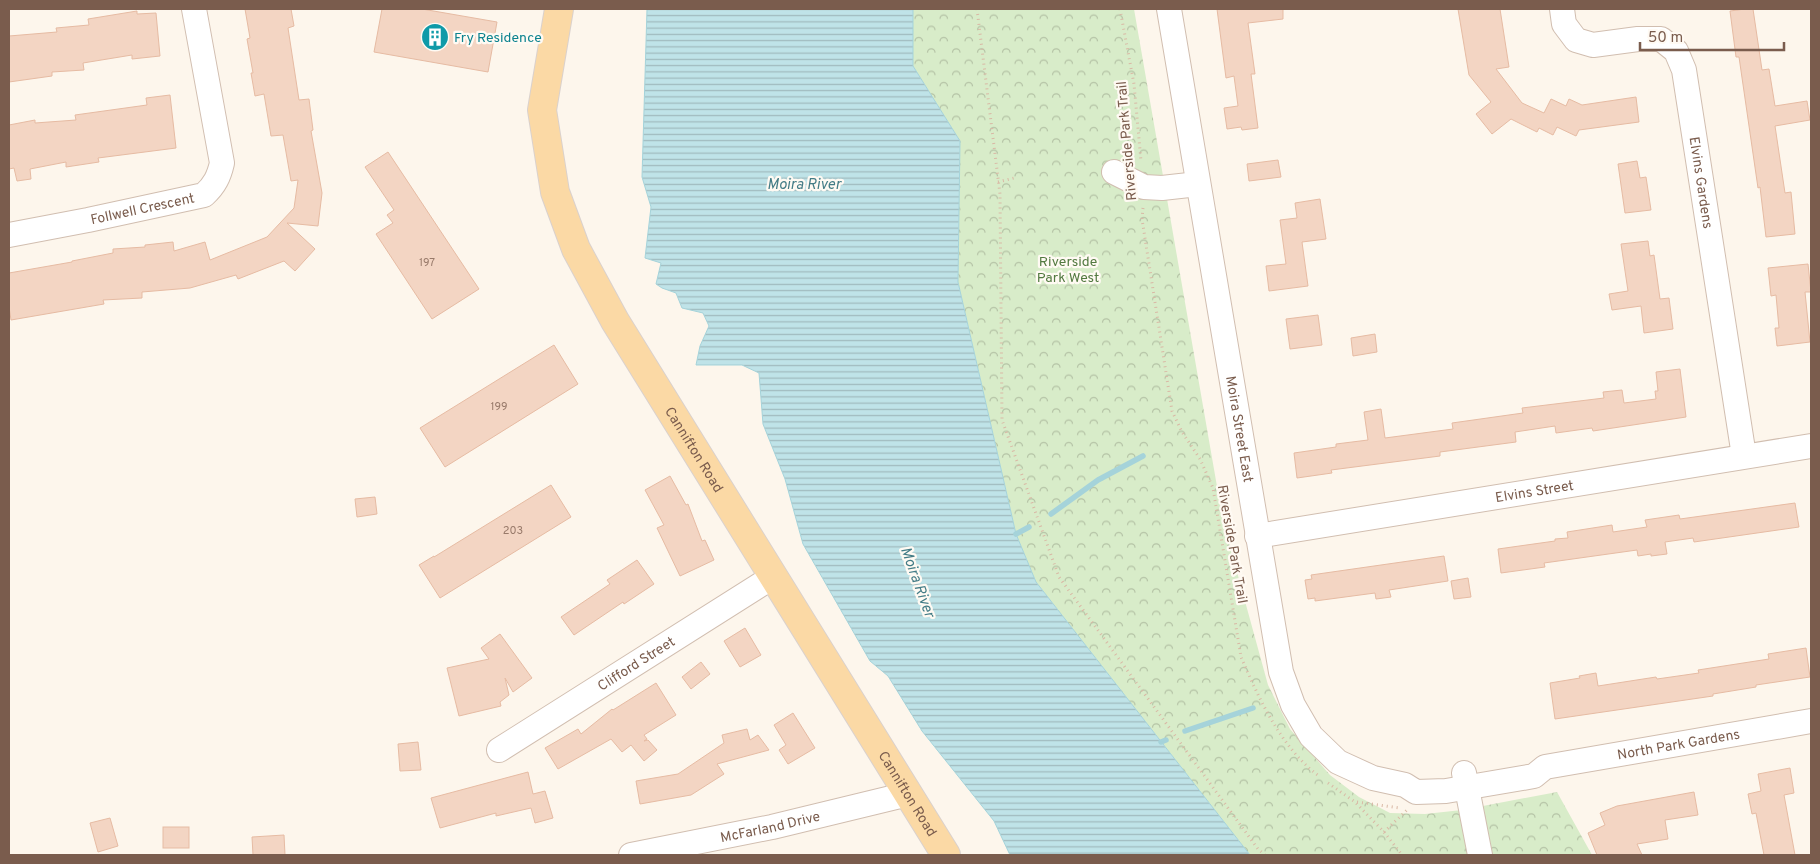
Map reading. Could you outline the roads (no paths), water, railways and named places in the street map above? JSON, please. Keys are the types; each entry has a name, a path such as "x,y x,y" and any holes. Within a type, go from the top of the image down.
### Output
{"main road":[{"name":"Cannifton Road","path":"559,9 542,110 555,192 576,248 615,322 946,855"}],"street":[{"name":"Follwell Crescent","path":"9,235 204,195 212,187 219,176 222,163 194,9"},
{"name":"Moira Street East","path":"1169,9 1281,672 1293,705 1311,736 1338,762 1373,778 1405,785 1415,778 1443,777 1465,780"},
{"name":"Elvins Gardens","path":"1562,9 1564,24 1576,40 1593,45 1661,38 1676,51 1684,70 1744,456"},
{"path":"1114,172 1144,186 1162,188 1198,184"},
{"name":"Elvins Street","path":"1257,536 1811,446"},
{"name":"Clifford Street","path":"499,750 774,576"},
{"name":"North Park Gardens","path":"1465,780 1531,762 1545,767 1811,721"},
{"path":"1465,780 1480,855"},
{"name":"McFarland Drive","path":"632,855 772,827 908,794"}],"water":[{"name":"Moira River","path":"647,9 913,9 913,66 960,141 958,282 1016,534 1036,582 1250,855 1010,855 994,821 922,731 888,676 870,661 803,544 785,479 763,424 759,373 742,365 696,365 700,346 709,326 703,313 682,308 676,293 656,284 661,263 645,258 651,207 642,177"}],"waterway":[{"path":"1051,514 1098,480 1143,456"},
{"path":"1016,534 1029,527"},
{"path":"1185,731 1253,708"},
{"path":"1161,742 1166,740"}],"place":[{"name":"Fry Residence","path":"435,37"}],"park label":[{"name":"Riverside Park West","path":"1068,270"}]}
